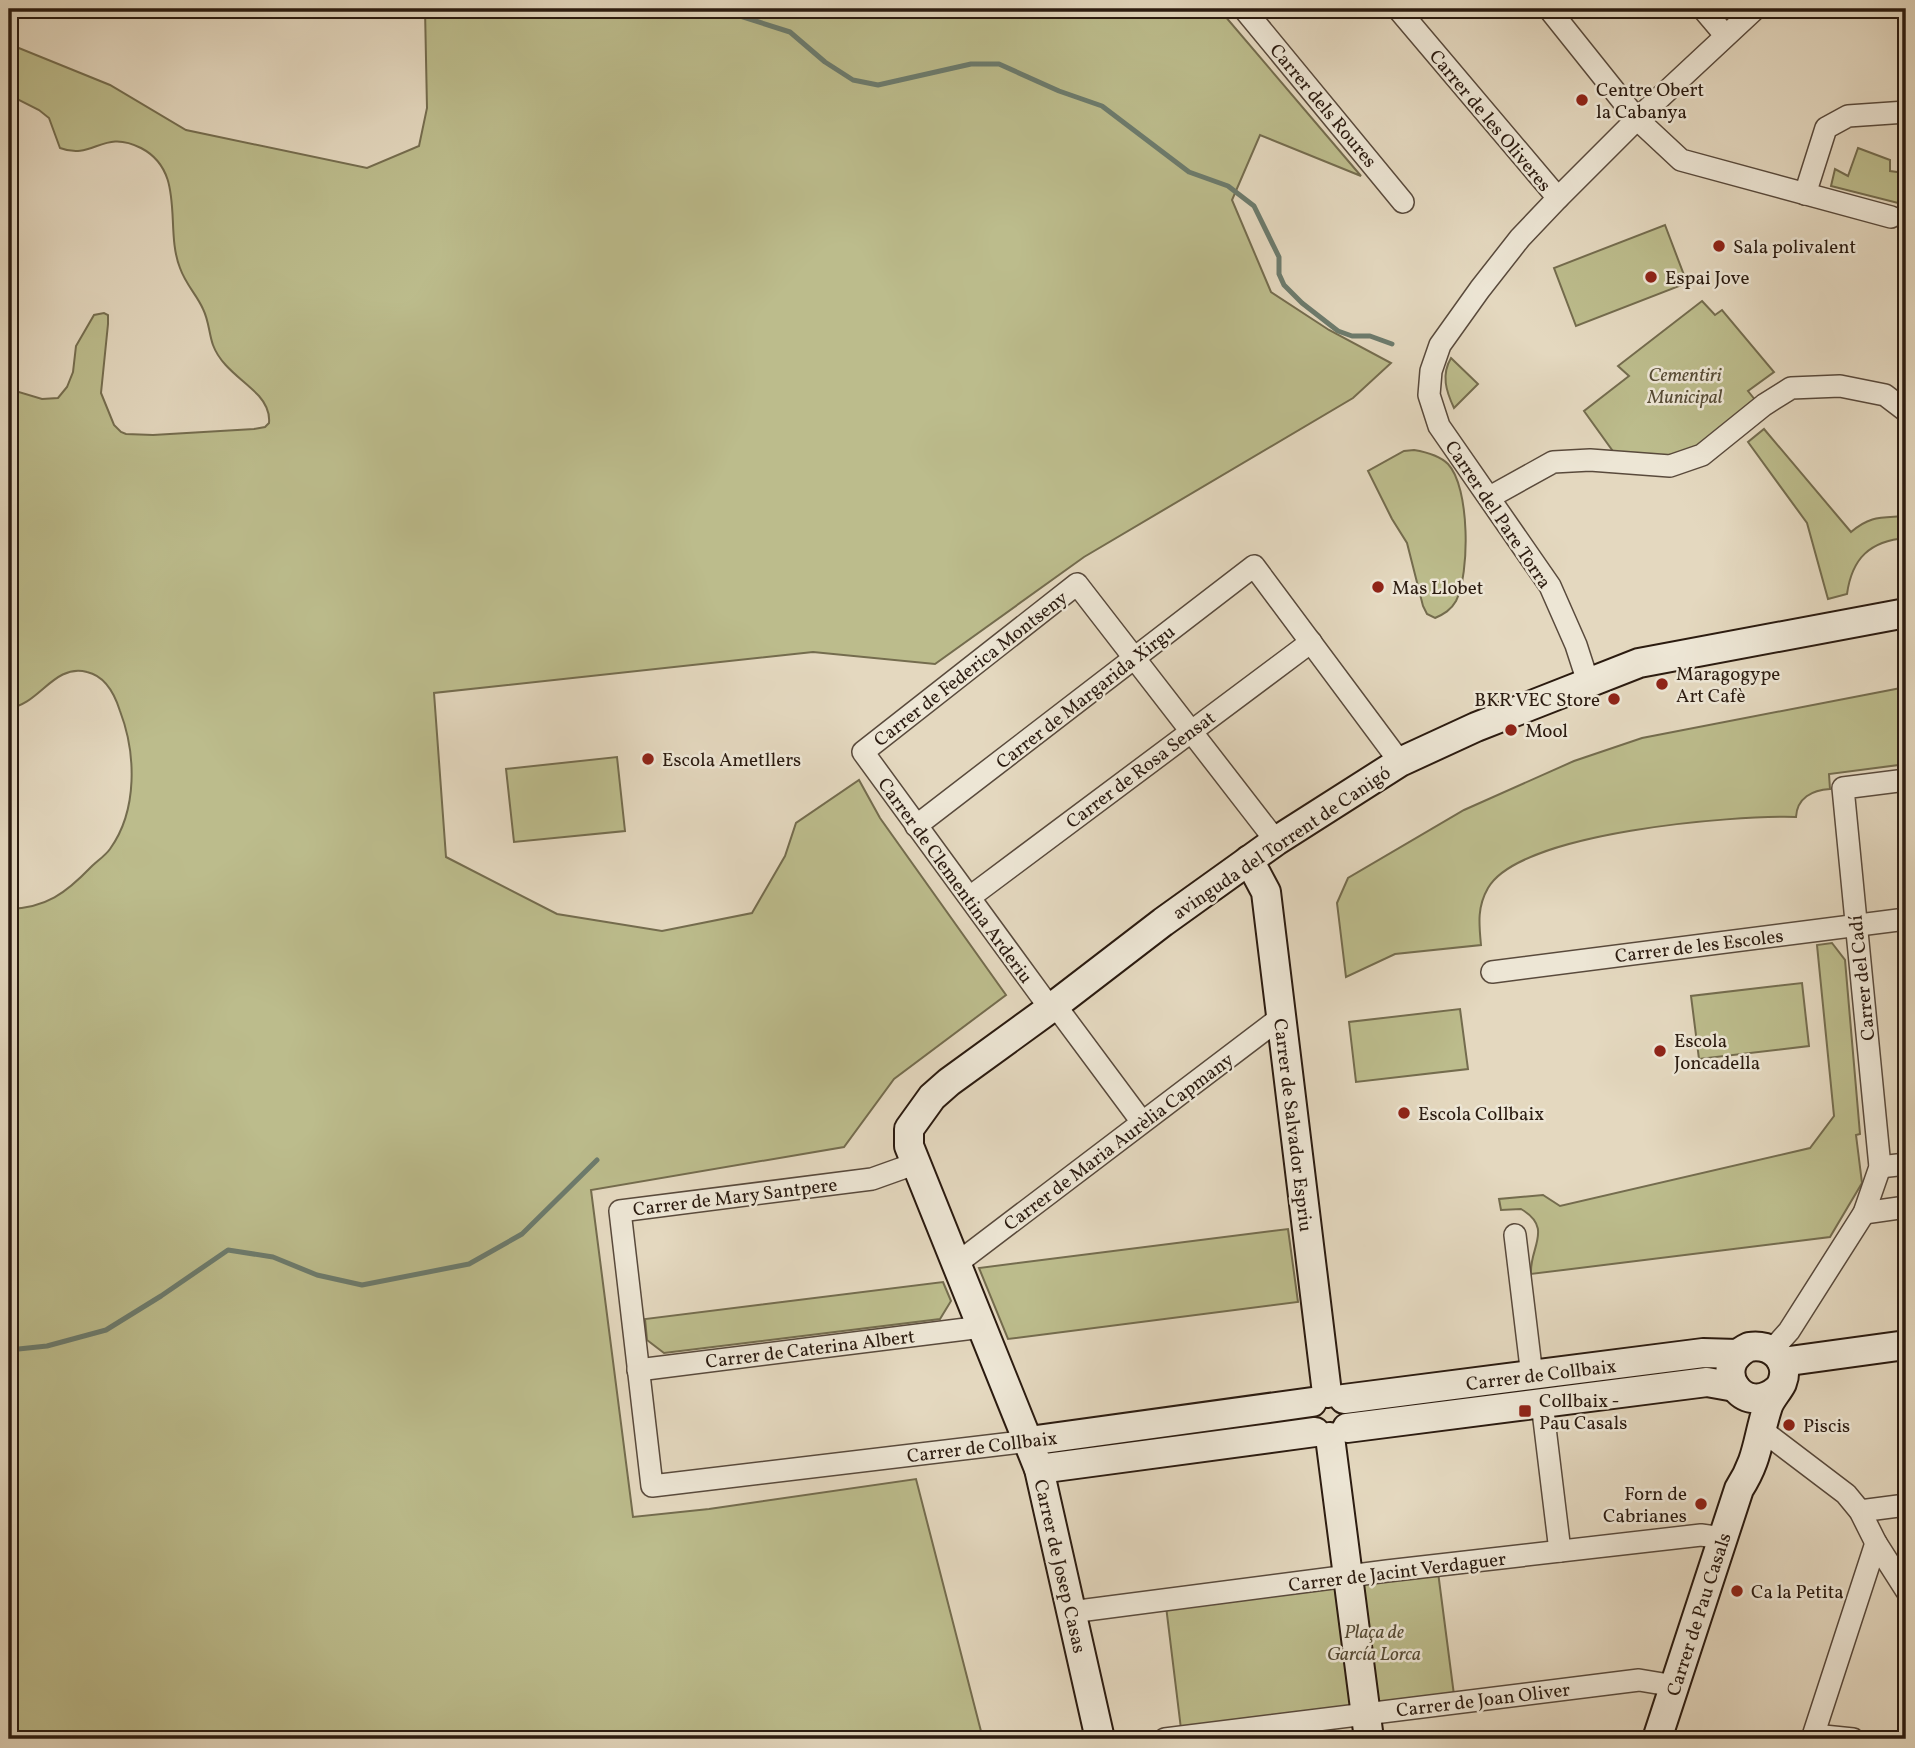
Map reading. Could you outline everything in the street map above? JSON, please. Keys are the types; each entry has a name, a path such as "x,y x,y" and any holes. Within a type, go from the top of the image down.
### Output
{"street":[{"name":"Carrer dels Roures","path":"1244,9 1403,202"},
{"name":"Carrer de les Oliveres","path":"1398,9 1558,198"},
{"path":"1549,9 1637,119 1681,160 1891,217"},
{"path":"1703,9 1725,35"},
{"path":"1558,198 1637,119 1755,9"},
{"path":"1804,194 1826,128 1848,116 1906,112"},
{"name":"Carrer del Pare Torra","path":"1558,198 1520,238 1440,345 1431,371 1429,395 1439,426 1549,586 1576,645 1588,682"},
{"path":"1490,497 1553,462 1590,460 1670,466 1702,456 1763,404 1791,388 1840,386 1885,395 1906,411"},
{"path":"1885,395 1906,386"},
{"name":"Carrer de Margarida Xirgu","path":"916,826 1254,566 1311,642"},
{"name":"Carrer de Federica Montseny","path":"863,752 1077,583 1135,658"},
{"name":"avinguda del Torrent de Canigó","path":"914,1164 908,1146 909,1129 932,1097 1249,860 1400,762 1476,727 1639,663 1906,613"},
{"path":"1311,642 1400,762"},
{"name":"Carrer de Rosa Sensat","path":"970,897 1311,642"},
{"path":"1135,658 1276,841"},
{"name":"Carrer de Clementina Arderiu","path":"863,752 1052,1007 1142,1122"},
{"name":"Carrer del Cadí","path":"1880,1167 1843,788 1906,780"},
{"name":"Carrer de Salvador Espriu","path":"1249,860 1266,892 1328,1398"},
{"name":"Carrer de les Escoles","path":"1492,971 1906,919"},
{"name":"Carrer de Maria Aurèlia Capmany","path":"956,1264 1280,1018"},
{"name":"Carrer de Josep Casas","path":"914,1164 1039,1469 1100,1739"},
{"name":"Carrer de Mary Santpere","path":"652,1486 620,1211 872,1179 914,1164"},
{"path":"1777,1356 1789,1331 1864,1213 1880,1167 1906,1164"},
{"path":"1864,1213 1906,1208"},
{"path":"1515,1235 1532,1376"},
{"name":"Carrer de Caterina Albert","path":"638,1370 982,1327"},
{"path":"1777,1356 1906,1345"},
{"path":"1764,1346 1777,1356 1784,1376 1777,1390 1763,1398 1741,1392 1731,1370 1737,1354 1745,1348 1764,1346"},
{"name":"Carrer de Collbaix","path":"652,1486 1029,1441 1328,1398 1532,1376 1703,1353 1737,1354"},
{"name":"Carrer de Collbaix","path":"1039,1469 1707,1382 1741,1392"},
{"name":"Carrer de Pau Casals","path":"1657,1739 1740,1489 1752,1468 1768,1404 1777,1390"},
{"name":"Carrer de Pau Casals","path":"1740,1489 1740,1465 1749,1430 1750,1406 1741,1392"},
{"path":"1328,1398 1351,1413 1331,1433 1307,1418 1328,1398"},
{"path":"1542,1403 1560,1551"},
{"path":"1763,1431 1846,1494 1860,1511 1876,1543 1906,1590"},
{"path":"1331,1433 1368,1727"},
{"path":"1860,1511 1906,1505"},
{"name":"Carrer de Jacint Verdaguer","path":"1071,1612 1560,1551 1701,1535 1723,1538"},
{"path":"1853,1739 1813,1737 1876,1543"},
{"name":"Carrer de Joan Oliver","path":"1165,1739 1368,1727 1639,1680 1675,1686"}],"green space":[{"path":"425,9 1219,9 1361,176 1260,135 1232,200 1271,292 1329,330 1391,363 1353,398 1084,557 935,664 813,652 434,693 446,857 557,914 662,931 752,913 785,856 796,823 859,780 880,818 1006,995 894,1079 844,1147 591,1190 633,1517 709,1509 916,1479 983,1739 9,1739 9,909 34,906 54,897 106,854 126,817 132,781 129,745 118,705 104,682 93,674 75,671 65,673 29,700 9,708 9,639 14,626 9,615 9,389 42,399 58,398 67,387 73,372 76,346 94,315 104,313 108,315 108,324 101,393 114,425 121,432 153,435 254,429 265,427 269,419 261,399 227,367 217,353 201,304 182,274 176,252 169,186 164,171 155,158 141,148 117,141 82,151 60,148 49,118 9,95 9,44 110,85 186,130 367,168 419,146 427,108"},
{"path":"1858,148 1890,160 1890,171 1905,173 1902,204 1831,186 1835,169 1848,176"},
{"path":"1665,225 1687,283 1576,326 1554,268"},
{"name":"Cementiri Municipal","path":"1702,301 1715,315 1722,310 1774,372 1748,391 1756,401 1696,448 1667,458 1615,454 1584,411 1629,376 1618,366"},
{"path":"1451,358 1478,384 1454,408 1446,383 1446,371"},
{"path":"1764,429 1851,532 1871,520 1906,516 1906,538 1882,543 1865,554 1853,570 1847,594 1828,599 1807,523 1748,442"},
{"path":"1414,450 1436,456 1448,464 1455,475 1464,510 1466,531 1461,588 1452,607 1435,618 1427,614 1423,606 1407,543 1368,471 1404,451"},
{"path":"1906,687 1906,764 1829,774 1830,789 1817,791 1802,800 1796,817 1726,819 1680,824 1583,840 1541,853 1508,869 1488,888 1480,909 1481,945 1395,954 1346,977 1337,903 1348,878 1464,810 1574,761 1642,738"},
{"path":"617,757 625,831 514,842 506,769"},
{"path":"1832,943 1845,960 1860,1134 1856,1135 1862,1183 1830,1237 1531,1274 1538,1239 1536,1224 1531,1216 1521,1209 1501,1210 1499,1199 1543,1195 1560,1206 1810,1148 1834,1116 1817,945"},
{"path":"1802,983 1809,1046 1699,1059 1691,996"},
{"path":"1460,1009 1468,1069 1356,1082 1349,1022"},
{"path":"1288,1229 1298,1302 1008,1339 979,1268"},
{"path":"943,1282 951,1301 940,1319 664,1353 647,1340 645,1319"},
{"name":"Plaça de García Lorca","path":"1438,1572 1454,1695 1181,1729 1166,1606"}],"waterway":[{"path":"718,9 790,32 825,62 853,80 878,85 971,64 999,64 1059,91 1102,106 1189,172 1228,186 1254,206 1279,257 1279,274 1284,285 1302,303 1338,331 1352,336 1370,336 1392,344"},
{"path":"9,1350 47,1346 106,1330 228,1250 273,1257 317,1275 362,1285 469,1264 522,1234 597,1160"}],"place":[{"name":"Centre Obert la Cabanya","path":"1582,100"},
{"name":"Sala polivalent","path":"1719,246"},
{"name":"Espai Jove","path":"1651,277"},
{"name":"Mas Llobet","path":"1378,587"},
{"name":"Maragogype Art Cafè","path":"1662,684"},
{"name":"BKR VEC Store","path":"1614,699"},
{"name":"Mool","path":"1511,730"},
{"name":"Escola Ametllers","path":"648,759"},
{"name":"Escola Joncadella","path":"1660,1051"},
{"name":"Escola Collbaix","path":"1404,1113"},
{"name":"Collbaix - Pau Casals","path":"1525,1411"},
{"name":"Piscis","path":"1789,1425"},
{"name":"Forn de Cabrianes","path":"1701,1504"},
{"name":"Ca la Petita","path":"1737,1591"}]}
